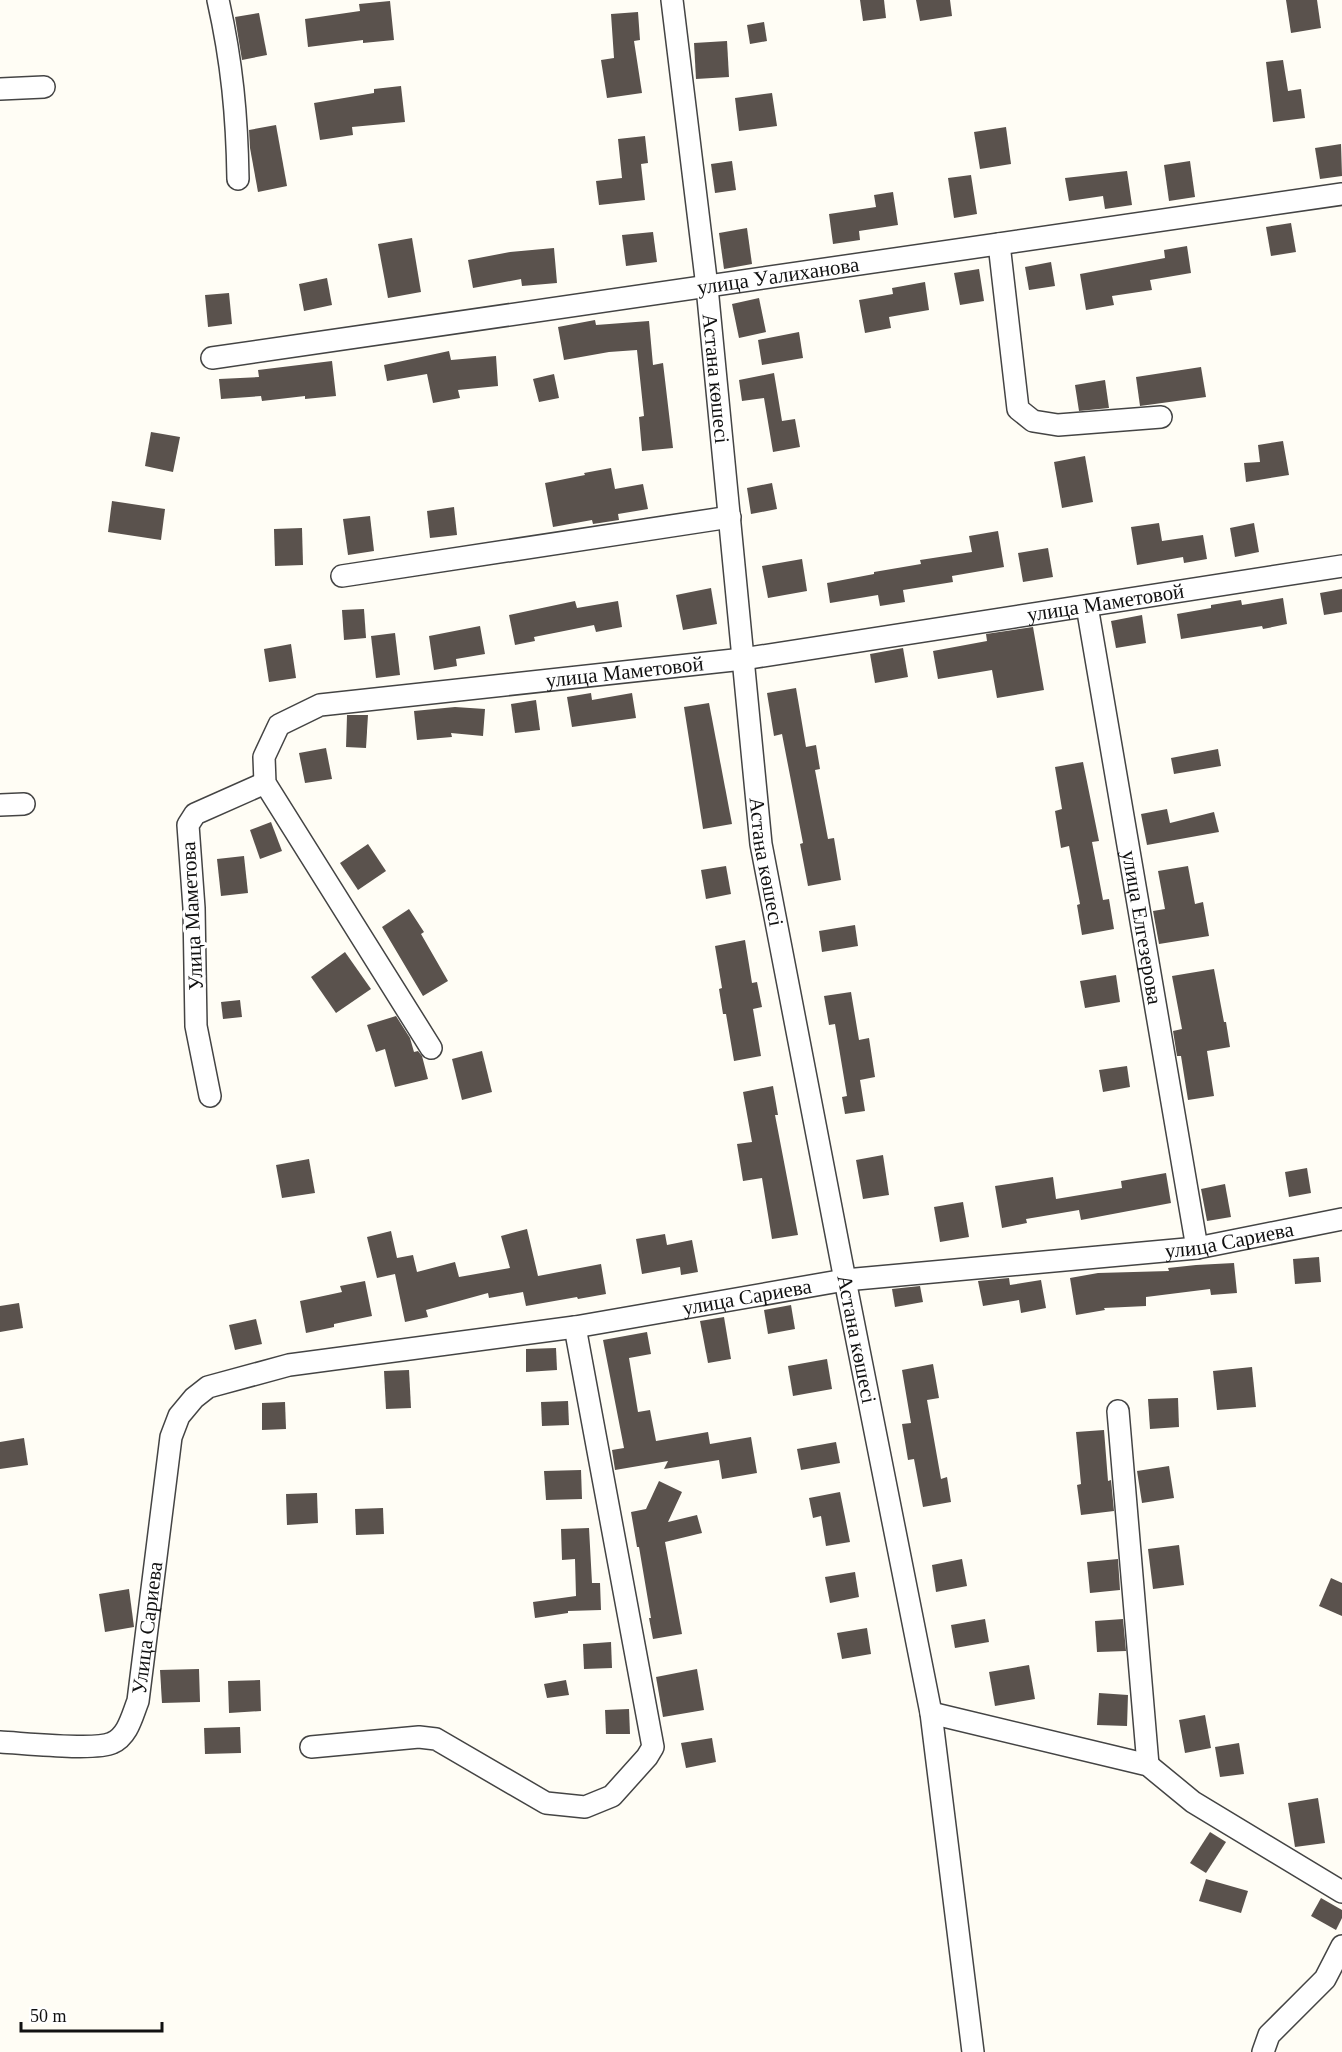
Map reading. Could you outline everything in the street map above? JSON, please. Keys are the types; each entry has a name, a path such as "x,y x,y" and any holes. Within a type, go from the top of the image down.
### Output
{"street":[{"path":"218,0 228,45 237,117 238,179"},
{"name":"Астана көшесі","path":"672,0 707,287 761,844 931,1713 973,2052"},
{"path":"0,89 44,87"},
{"name":"улица Уалиханова","path":"212,358 1342,194"},
{"path":"999,244 1018,409 1033,421 1058,425 1161,417"},
{"path":"342,576 730,517"},
{"name":"улица Маметовой","path":"265,783 264,757 279,725 320,705 743,659 1342,566"},
{"name":"улица Елгезерова","path":"1087,606 1197,1248"},
{"path":"265,783 431,1048"},
{"name":"Улица Маметова","path":"210,1096 196,1026 194,909 188,825 195,814 265,783"},
{"path":"0,805 24,804"},
{"name":"улица Сариева","path":"194,1398 208,1387 289,1365 575,1327 845,1280 1197,1248 1342,1219"},
{"path":"311,1747 420,1737 436,1739 546,1803 585,1807 612,1796 648,1757 652,1747 575,1327"},
{"name":"Улица Сариева","path":"0,1742 93,1747 112,1743 127,1729 138,1701 171,1437 179,1416 194,1398"},
{"path":"1118,1411 1148,1765"},
{"path":"931,1713 1148,1765 1193,1802 1342,1892"},
{"path":"1263,2052 1269,2035 1325,1979 1342,1946"}],"building":[{"path":"860,0 884,0 886,18 863,21"},
{"path":"916,0 950,0 952,16 920,21"},
{"path":"1286,0 1317,0 1321,28 1291,33"},
{"path":"390,1 394,40 363,43 363,40 308,47 305,19 360,11 359,4"},
{"path":"638,12 640,40 634,41 642,93 607,98 601,60 614,58 611,14"},
{"path":"259,13 267,55 242,60 235,17"},
{"path":"764,22 767,41 750,44 747,25"},
{"path":"727,41 729,77 696,79 694,43"},
{"path":"1283,60 1288,91 1301,89 1305,118 1273,122 1266,62"},
{"path":"401,86 405,122 352,127 353,135 320,140 314,103 374,93 374,89"},
{"path":"772,93 777,126 739,131 735,98"},
{"path":"276,125 287,186 258,192 249,130"},
{"path":"1006,127 1011,164 980,169 974,132"},
{"path":"645,136 648,163 641,164 645,200 599,205 596,181 622,178 618,139"},
{"path":"1341,144 1342,176 1320,179 1315,148"},
{"path":"732,161 736,190 715,193 711,164"},
{"path":"1190,161 1195,197 1169,201 1164,165"},
{"path":"1127,171 1132,205 1105,209 1103,196 1069,201 1065,178"},
{"path":"971,175 977,214 954,218 948,178"},
{"path":"893,192 898,225 859,231 860,240 833,244 829,214 876,207 874,195"},
{"path":"1291,223 1296,252 1271,256 1266,227"},
{"path":"747,228 752,264 724,269 719,233"},
{"path":"653,232 657,262 626,266 622,235"},
{"path":"412,238 421,292 388,298 378,244"},
{"path":"1187,246 1191,273 1150,280 1152,290 1112,296 1114,305 1086,310 1080,274 1165,258 1164,250"},
{"path":"554,248 557,283 522,286 521,279 473,288 468,260 510,252"},
{"path":"1051,262 1055,286 1029,290 1025,267"},
{"path":"979,269 984,301 960,305 954,273"},
{"path":"327,278 332,305 304,311 299,284"},
{"path":"925,282 929,310 889,317 891,328 865,333 859,300 893,294 892,288"},
{"path":"229,293 232,324 208,327 205,295"},
{"path":"759,298 766,332 739,338 732,304"},
{"path":"595,320 596,325 649,321 653,365 663,363 673,448 642,451 639,417 644,416 637,350 609,352 564,360 558,327"},
{"path":"799,332 803,358 762,365 758,340"},
{"path":"449,351 451,360 496,356 498,386 458,390 460,398 433,403 427,374 387,381 384,365"},
{"path":"332,361 336,396 305,399 305,396 262,401 261,396 221,399 219,379 259,377 258,370"},
{"path":"1201,367 1206,397 1140,406 1136,377"},
{"path":"774,373 782,421 795,419 800,447 773,452 764,398 742,401 739,380"},
{"path":"554,374 559,398 539,402 533,379"},
{"path":"1105,380 1109,408 1079,411 1075,385"},
{"path":"151,432 180,437 173,472 145,466"},
{"path":"1283,441 1289,475 1246,482 1244,463 1260,462 1258,445"},
{"path":"1085,456 1093,502 1062,508 1054,462"},
{"path":"611,468 615,489 643,484 648,509 618,514 619,520 593,524 592,520 553,527 545,483"},
{"path":"772,483 777,509 751,514 747,488"},
{"path":"112,501 165,509 161,540 108,532"},
{"path":"454,507 457,535 430,538 427,511"},
{"path":"370,516 374,551 348,555 343,519"},
{"path":"1159,523 1162,541 1203,535 1207,559 1184,563 1183,557 1137,565 1131,527"},
{"path":"1254,523 1259,552 1235,557 1230,528"},
{"path":"302,528 303,565 275,566 274,529"},
{"path":"998,531 1004,567 952,576 953,582 903,590 905,602 880,606 878,595 830,603 827,583 921,564 920,560 972,552 969,536"},
{"path":"1048,548 1053,577 1023,582 1018,553"},
{"path":"802,559 807,591 768,598 762,566"},
{"path":"711,588 717,624 683,630 676,595"},
{"path":"1342,589 1342,612 1324,615 1320,593"},
{"path":"1283,598 1287,624 1181,639 1177,614 1241,600 1242,605"},
{"path":"575,601 577,608 618,601 622,627 596,632 594,625 534,637 535,641 515,645 509,615"},
{"path":"364,609 366,638 344,640 342,610"},
{"path":"1142,615 1146,643 1116,648 1111,621"},
{"path":"480,626 485,654 456,659 457,666 434,670 429,636"},
{"path":"1033,627 1044,690 997,698 992,670 938,679 933,651 987,641 986,634"},
{"path":"395,633 400,675 376,678 371,636"},
{"path":"291,644 296,678 269,682 264,649"},
{"path":"903,648 908,677 875,683 870,654"},
{"path":"796,688 806,747 816,745 820,769 815,770 828,839 834,838 841,880 808,886 800,844 803,843 782,734 774,736 767,693"},
{"path":"591,693 592,700 632,693 636,718 572,727 567,697"},
{"path":"536,700 540,730 515,733 511,704"},
{"path":"709,703 732,824 703,829 684,707"},
{"path":"455,707 485,709 483,736 451,733 452,737 417,740 414,711"},
{"path":"347,715 368,715 366,748 346,747"},
{"path":"326,748 332,779 305,783 299,753"},
{"path":"1218,749 1221,766 1174,774 1171,758"},
{"path":"1083,762 1099,841 1092,842 1103,900 1109,899 1114,929 1082,935 1077,905 1080,904 1069,846 1061,848 1055,811 1062,809 1055,767"},
{"path":"1167,809 1170,823 1214,812 1219,832 1147,845 1141,814"},
{"path":"271,822 282,851 260,859 250,830"},
{"path":"368,844 386,871 358,890 340,863"},
{"path":"244,856 248,893 221,896 217,859"},
{"path":"726,866 731,894 706,899 701,870"},
{"path":"1188,866 1195,904 1203,902 1209,936 1159,944 1153,911 1165,909 1158,871"},
{"path":"409,909 424,932 421,934 448,981 423,996 382,927"},
{"path":"855,925 858,946 822,952 819,931"},
{"path":"745,940 752,983 757,982 762,1007 753,1009 761,1056 734,1061 726,1014 723,1014 719,989 722,988 715,946"},
{"path":"345,952 371,989 336,1013 311,977"},
{"path":"1214,969 1230,1047 1207,1051 1214,1096 1188,1100 1181,1056 1177,1056 1173,1031 1182,1029 1172,976"},
{"path":"1116,975 1120,1002 1085,1008 1080,981"},
{"path":"851,992 859,1040 869,1038 875,1077 860,1080 865,1111 845,1114 842,1097 847,1096 835,1024 829,1025 824,996"},
{"path":"240,1000 242,1017 223,1019 221,1002"},
{"path":"396,1016 410,1038 414,1052 418,1051 422,1056 428,1079 395,1087 385,1049 376,1052 367,1025"},
{"path":"482,1051 492,1092 462,1100 452,1059"},
{"path":"1127,1066 1130,1087 1103,1092 1099,1070"},
{"path":"773,1086 778,1115 775,1115 798,1235 772,1239 762,1178 743,1181 737,1144 752,1142 743,1092"},
{"path":"883,1155 889,1195 863,1199 856,1160"},
{"path":"309,1159 315,1193 282,1198 276,1165"},
{"path":"1307,1168 1311,1193 1289,1197 1285,1172"},
{"path":"1166,1173 1171,1203 1081,1220 1079,1210 1026,1219 1027,1223 1002,1228 995,1186 1053,1177 1056,1199 1122,1188 1121,1181"},
{"path":"1225,1184 1231,1217 1207,1221 1201,1189"},
{"path":"963,1202 969,1237 940,1242 934,1207"},
{"path":"527,1229 538,1276 601,1264 606,1294 526,1306 523,1292 489,1298 488,1293 426,1310 428,1317 405,1322 395,1274 377,1278 367,1237 391,1231 397,1258 413,1255 417,1272 455,1262 459,1277 510,1268 501,1236"},
{"path":"665,1234 667,1245 692,1240 698,1272 681,1275 680,1267 642,1274 636,1239"},
{"path":"1319,1257 1321,1282 1295,1284 1293,1259"},
{"path":"1234,1263 1237,1293 1211,1295 1210,1289 1146,1297 1146,1306 1104,1308 1105,1310 1076,1315 1070,1278 1098,1273 1169,1271 1168,1268"},
{"path":"1009,1278 1010,1285 1041,1280 1046,1308 1021,1313 1019,1300 983,1306 978,1281"},
{"path":"365,1281 372,1316 306,1333 300,1301 342,1292 340,1286"},
{"path":"920,1286 923,1302 895,1307 892,1289"},
{"path":"19,1303 23,1328 0,1332 0,1306"},
{"path":"791,1305 795,1329 768,1334 764,1310"},
{"path":"724,1317 731,1359 708,1363 700,1321"},
{"path":"256,1319 262,1344 235,1350 229,1325"},
{"path":"647,1332 651,1354 629,1358 638,1412 650,1410 656,1441 708,1432 710,1444 751,1437 757,1473 722,1479 719,1460 664,1469 668,1461 615,1470 612,1450 624,1448 603,1340"},
{"path":"556,1348 557,1370 526,1372 526,1349"},
{"path":"827,1359 832,1389 793,1396 788,1366"},
{"path":"933,1364 939,1398 927,1400 941,1479 947,1477 951,1502 923,1507 914,1459 908,1460 902,1424 911,1423 902,1370"},
{"path":"1252,1367 1256,1407 1217,1410 1213,1371"},
{"path":"409,1370 411,1408 386,1409 384,1371"},
{"path":"1178,1398 1179,1427 1150,1429 1148,1399"},
{"path":"568,1401 569,1425 542,1426 541,1402"},
{"path":"285,1402 286,1429 262,1430 262,1403"},
{"path":"1104,1430 1108,1481 1111,1480 1114,1511 1081,1515 1077,1485 1081,1484 1076,1432"},
{"path":"24,1438 28,1465 0,1469 0,1442"},
{"path":"836,1442 840,1463 801,1470 797,1449"},
{"path":"1169,1466 1174,1498 1142,1503 1137,1471"},
{"path":"581,1470 582,1499 546,1500 544,1471"},
{"path":"659,1481 682,1492 668,1522 697,1515 702,1533 665,1542 682,1634 653,1639 639,1547 637,1547 631,1512 646,1509"},
{"path":"840,1492 850,1542 826,1546 821,1516 813,1518 809,1498"},
{"path":"317,1493 318,1523 287,1525 286,1494"},
{"path":"383,1508 384,1534 356,1535 355,1509"},
{"path":"589,1528 592,1583 600,1583 601,1610 568,1611 568,1613 535,1618 533,1602 576,1596 575,1559 562,1560 561,1529"},
{"path":"1179,1545 1184,1585 1153,1589 1148,1549"},
{"path":"962,1559 967,1586 936,1592 932,1565"},
{"path":"1118,1559 1120,1590 1090,1593 1087,1562"},
{"path":"855,1572 859,1597 830,1603 825,1577"},
{"path":"1331,1578 1342,1583 1342,1616 1319,1606"},
{"path":"129,1589 134,1627 105,1632 99,1594"},
{"path":"985,1619 989,1642 955,1648 951,1625"},
{"path":"1123,1619 1126,1651 1097,1652 1095,1621"},
{"path":"867,1628 871,1654 842,1659 837,1633"},
{"path":"611,1642 612,1668 584,1669 583,1644"},
{"path":"1029,1665 1035,1699 995,1706 989,1672"},
{"path":"199,1669 200,1702 162,1703 160,1670"},
{"path":"697,1669 704,1710 663,1717 656,1677"},
{"path":"260,1680 261,1711 229,1713 228,1681"},
{"path":"566,1680 569,1695 547,1698 544,1684"},
{"path":"1099,1693 1128,1695 1127,1726 1097,1725"},
{"path":"629,1709 630,1734 606,1734 605,1710"},
{"path":"1205,1715 1211,1748 1185,1753 1179,1720"},
{"path":"240,1727 241,1753 205,1754 204,1728"},
{"path":"712,1738 716,1762 686,1768 681,1743"},
{"path":"1239,1743 1244,1774 1220,1777 1215,1747"},
{"path":"1318,1798 1325,1843 1295,1847 1288,1803"},
{"path":"1210,1832 1226,1842 1206,1873 1190,1863"},
{"path":"1206,1879 1248,1891 1241,1913 1199,1901"},
{"path":"1321,1898 1342,1910 1342,1918 1336,1930 1311,1916"}]}
